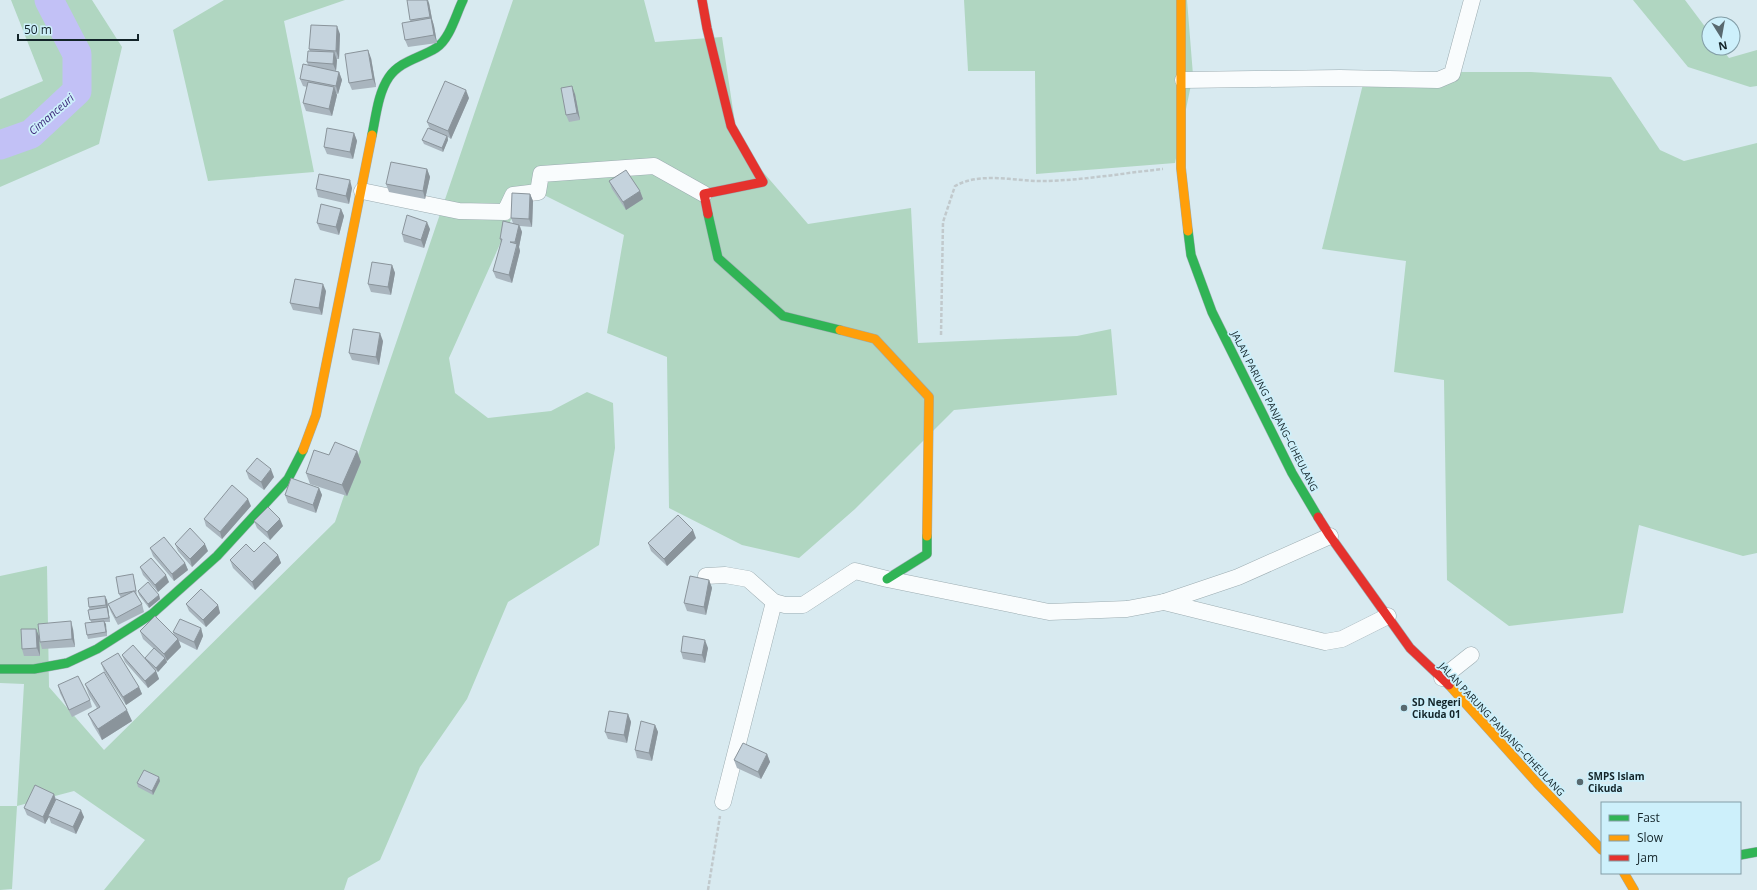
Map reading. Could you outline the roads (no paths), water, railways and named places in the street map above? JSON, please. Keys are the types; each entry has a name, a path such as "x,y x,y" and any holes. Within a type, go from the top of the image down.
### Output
{"street":[{"path":"0,668 34,669 67,663 97,649 146,618 217,556 288,478 305,447 316,415 380,98 389,77 399,66 437,47 445,38 463,0"},
{"path":"362,191 459,211 505,212 513,195 538,192 541,174 654,166 704,194 763,182 731,126 707,28 702,0"},
{"name":"JALAN PARUNG PANJANG–CIHEULANG","path":"1181,0 1183,80 1181,168 1191,255 1212,312 1292,473 1330,536 1410,648 1442,678 1537,783 1601,849"},
{"path":"1183,80 1340,78 1438,80 1452,74 1472,0"},
{"path":"704,194 718,258 783,316 875,339 929,397 926,554 887,579"},
{"path":"706,576 725,575 748,579 774,602 785,605 803,605 855,571 887,579 1049,612 1127,609 1164,602 1238,577 1330,536"},
{"path":"723,802 774,602"},
{"path":"1164,602 1325,642 1342,639 1388,616"},
{"path":"1442,678 1471,655"},
{"path":"1741,854 1757,852"},
{"path":"1625,874 1634,890"}],"waterway":[{"name":"Cimanceuri","path":"0,145 31,134 77,91 77,54 49,0"}],"place":[{"name":"SD Negeri Cikuda 01","path":"1404,708"},
{"name":"SMPS Islam Cikuda","path":"1580,782"}]}
